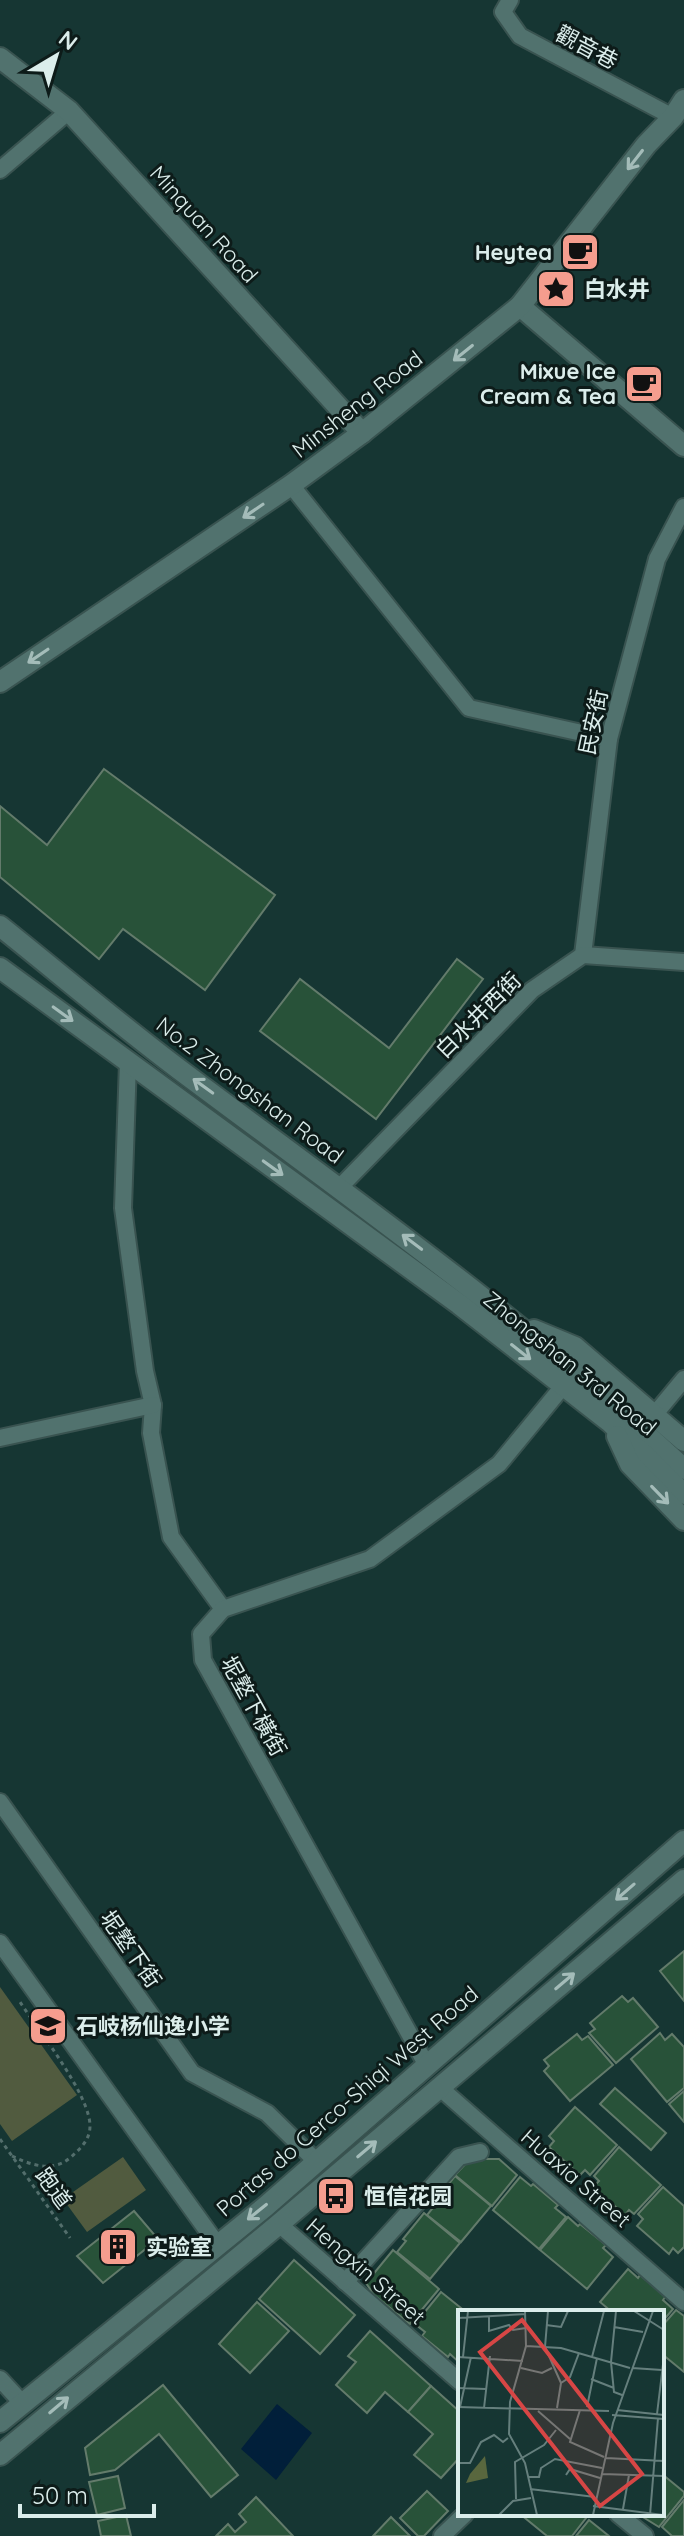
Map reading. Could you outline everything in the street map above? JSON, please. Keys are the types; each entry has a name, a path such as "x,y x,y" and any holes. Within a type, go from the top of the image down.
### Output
{"main road":[{"name":"Minquan Road","path":"0,58 69,111 362,433"},
{"name":"Minsheng Road","path":"0,682 291,485 362,433 520,306 646,145 679,108"},
{"path":"520,306 684,446"},
{"name":"No.2 Zhongshan Road","path":"0,926 179,1069 340,1187 466,1296"},
{"path":"0,968 128,1062 466,1296"},
{"name":"Zhongshan 3rd Road","path":"466,1296 516,1322 621,1410 684,1469"},
{"name":"Zhongshan 3rd Road","path":"466,1296 564,1385 610,1422 684,1494"},
{"path":"516,1322 575,1347 684,1441"},
{"path":"610,1422 630,1464 684,1520"},
{"name":"Portas do Cerco-Shiqi West Road","path":"0,2422 265,2207 684,1841"},
{"path":"0,2455 279,2224 684,1880"}],"street":[{"name":"觀音巷","path":"510,0 503,12 520,36 679,108"},
{"path":"0,170 69,111"},
{"path":"291,485 469,708 609,739"},
{"name":"民安街","path":"583,955 609,739 657,559 684,507"},
{"path":"583,955 684,962"},
{"name":"白水井西街","path":"340,1187 532,990 583,955"},
{"path":"128,1062 123,1208 145,1371 153,1405 151,1433 171,1537 223,1609 370,1559 499,1464 564,1385"},
{"path":"655,1414 684,1379"},
{"path":"0,1438 153,1405"},
{"name":"坭墪下橫街","path":"223,1609 201,1634 203,1660 426,2064"},
{"name":"坭墪下街","path":"0,1802 192,2073 267,2113 316,2161"},
{"path":"0,1943 217,2244"},
{"name":"Huaxia Street","path":"439,2087 684,2302"},
{"path":"345,2282 459,2157 480,2152"},
{"name":"Hengxin Street","path":"279,2224 458,2380"},
{"path":"0,2379 23,2404"},
{"path":"442,2536 463,2516"},
{"path":"620,2516 645,2536"}],"path":[{"name":"跑道","path":"12,2156 36,2167 67,2161 86,2142 90,2127 85,2102 19,2001"},
{"name":"跑道","path":"0,2139 70,2238"}],"green space":[{"path":"0,1987 77,2095 12,2141 0,2124"},
{"path":"123,2157 146,2190 87,2232 63,2199"}],"water":[{"path":"277,2404 312,2433 276,2480 241,2449"}],"building":[{"path":"104,769 275,895 205,990 123,929 99,959 0,877 0,806 47,845"},
{"path":"457,959 483,979 376,1119 260,1031 300,979 389,1048"},
{"path":"684,1951 684,2001 660,1971"},
{"path":"622,1996 628,2002 633,1998 658,2027 616,2063 589,2033 595,2029 590,2023"},
{"path":"660,2033 665,2040 672,2034 684,2047 684,2088 667,2102 631,2059"},
{"path":"577,2034 582,2040 588,2036 613,2065 570,2101 544,2071 549,2066 544,2060"},
{"path":"615,2088 666,2133 651,2150 600,2104"},
{"path":"684,2091 684,2122 669,2104"},
{"path":"575,2107 617,2145 590,2175 585,2170 580,2175 549,2147 554,2141 549,2136"},
{"path":"619,2147 661,2185 634,2214 629,2210 625,2215 593,2187 599,2181 594,2176"},
{"path":"470,2159 499,2159 517,2175 492,2206 455,2175"},
{"path":"455,2176 491,2206 461,2242 427,2215"},
{"path":"520,2177 558,2205 555,2208 566,2217 539,2249 493,2210"},
{"path":"663,2187 684,2206 684,2247 678,2253 673,2248 669,2254 637,2226 643,2219 638,2214"},
{"name":"实验室","path":"134,2211 158,2239 103,2283 77,2256"},
{"path":"424,2213 460,2243 430,2279 397,2252 406,2241 403,2239"},
{"path":"568,2217 606,2245 603,2248 613,2257 587,2289 540,2250"},
{"path":"393,2250 439,2289 410,2324 374,2295 366,2283"},
{"path":"294,2260 355,2315 320,2354 259,2299"},
{"path":"628,2269 666,2296 663,2300 673,2309 664,2320 664,2310 610,2310 600,2302"},
{"path":"441,2292 464,2310 458,2310 458,2361 422,2336 425,2332 415,2324"},
{"path":"257,2302 289,2331 250,2373 219,2344"},
{"path":"676,2310 684,2316 684,2372 664,2356 664,2324"},
{"path":"370,2331 431,2386 408,2412 385,2392 367,2413 336,2385 356,2362 348,2356"},
{"path":"163,2385 238,2475 211,2497 159,2434 115,2470 90,2475 85,2448"},
{"path":"431,2386 458,2410 458,2459 441,2478 414,2455 433,2434 408,2412"},
{"path":"118,2476 125,2508 97,2515 89,2482"},
{"path":"664,2476 684,2492 684,2496 659,2527 641,2516 664,2516"},
{"path":"427,2491 448,2511 424,2536 418,2536 400,2518"},
{"path":"256,2497 293,2536 216,2536 228,2524 235,2532 246,2522 239,2514"},
{"path":"684,2500 684,2536 672,2536 662,2527"},
{"path":"126,2515 131,2536 101,2536 98,2521"},
{"path":"522,2516 586,2518 572,2536 547,2536"},
{"path":"391,2517 410,2536 373,2536"},
{"path":"589,2520 609,2536 576,2536"}],"place":[{"name":"Heytea","path":"580,252"},
{"name":"白水井","path":"556,289"},
{"name":"Mixue Ice Cream & Tea","path":"644,384"},
{"name":"石岐杨仙逸小学","path":"48,2026"},
{"name":"恒信花园","path":"336,2196"},
{"name":"实验室","path":"118,2247"}]}
